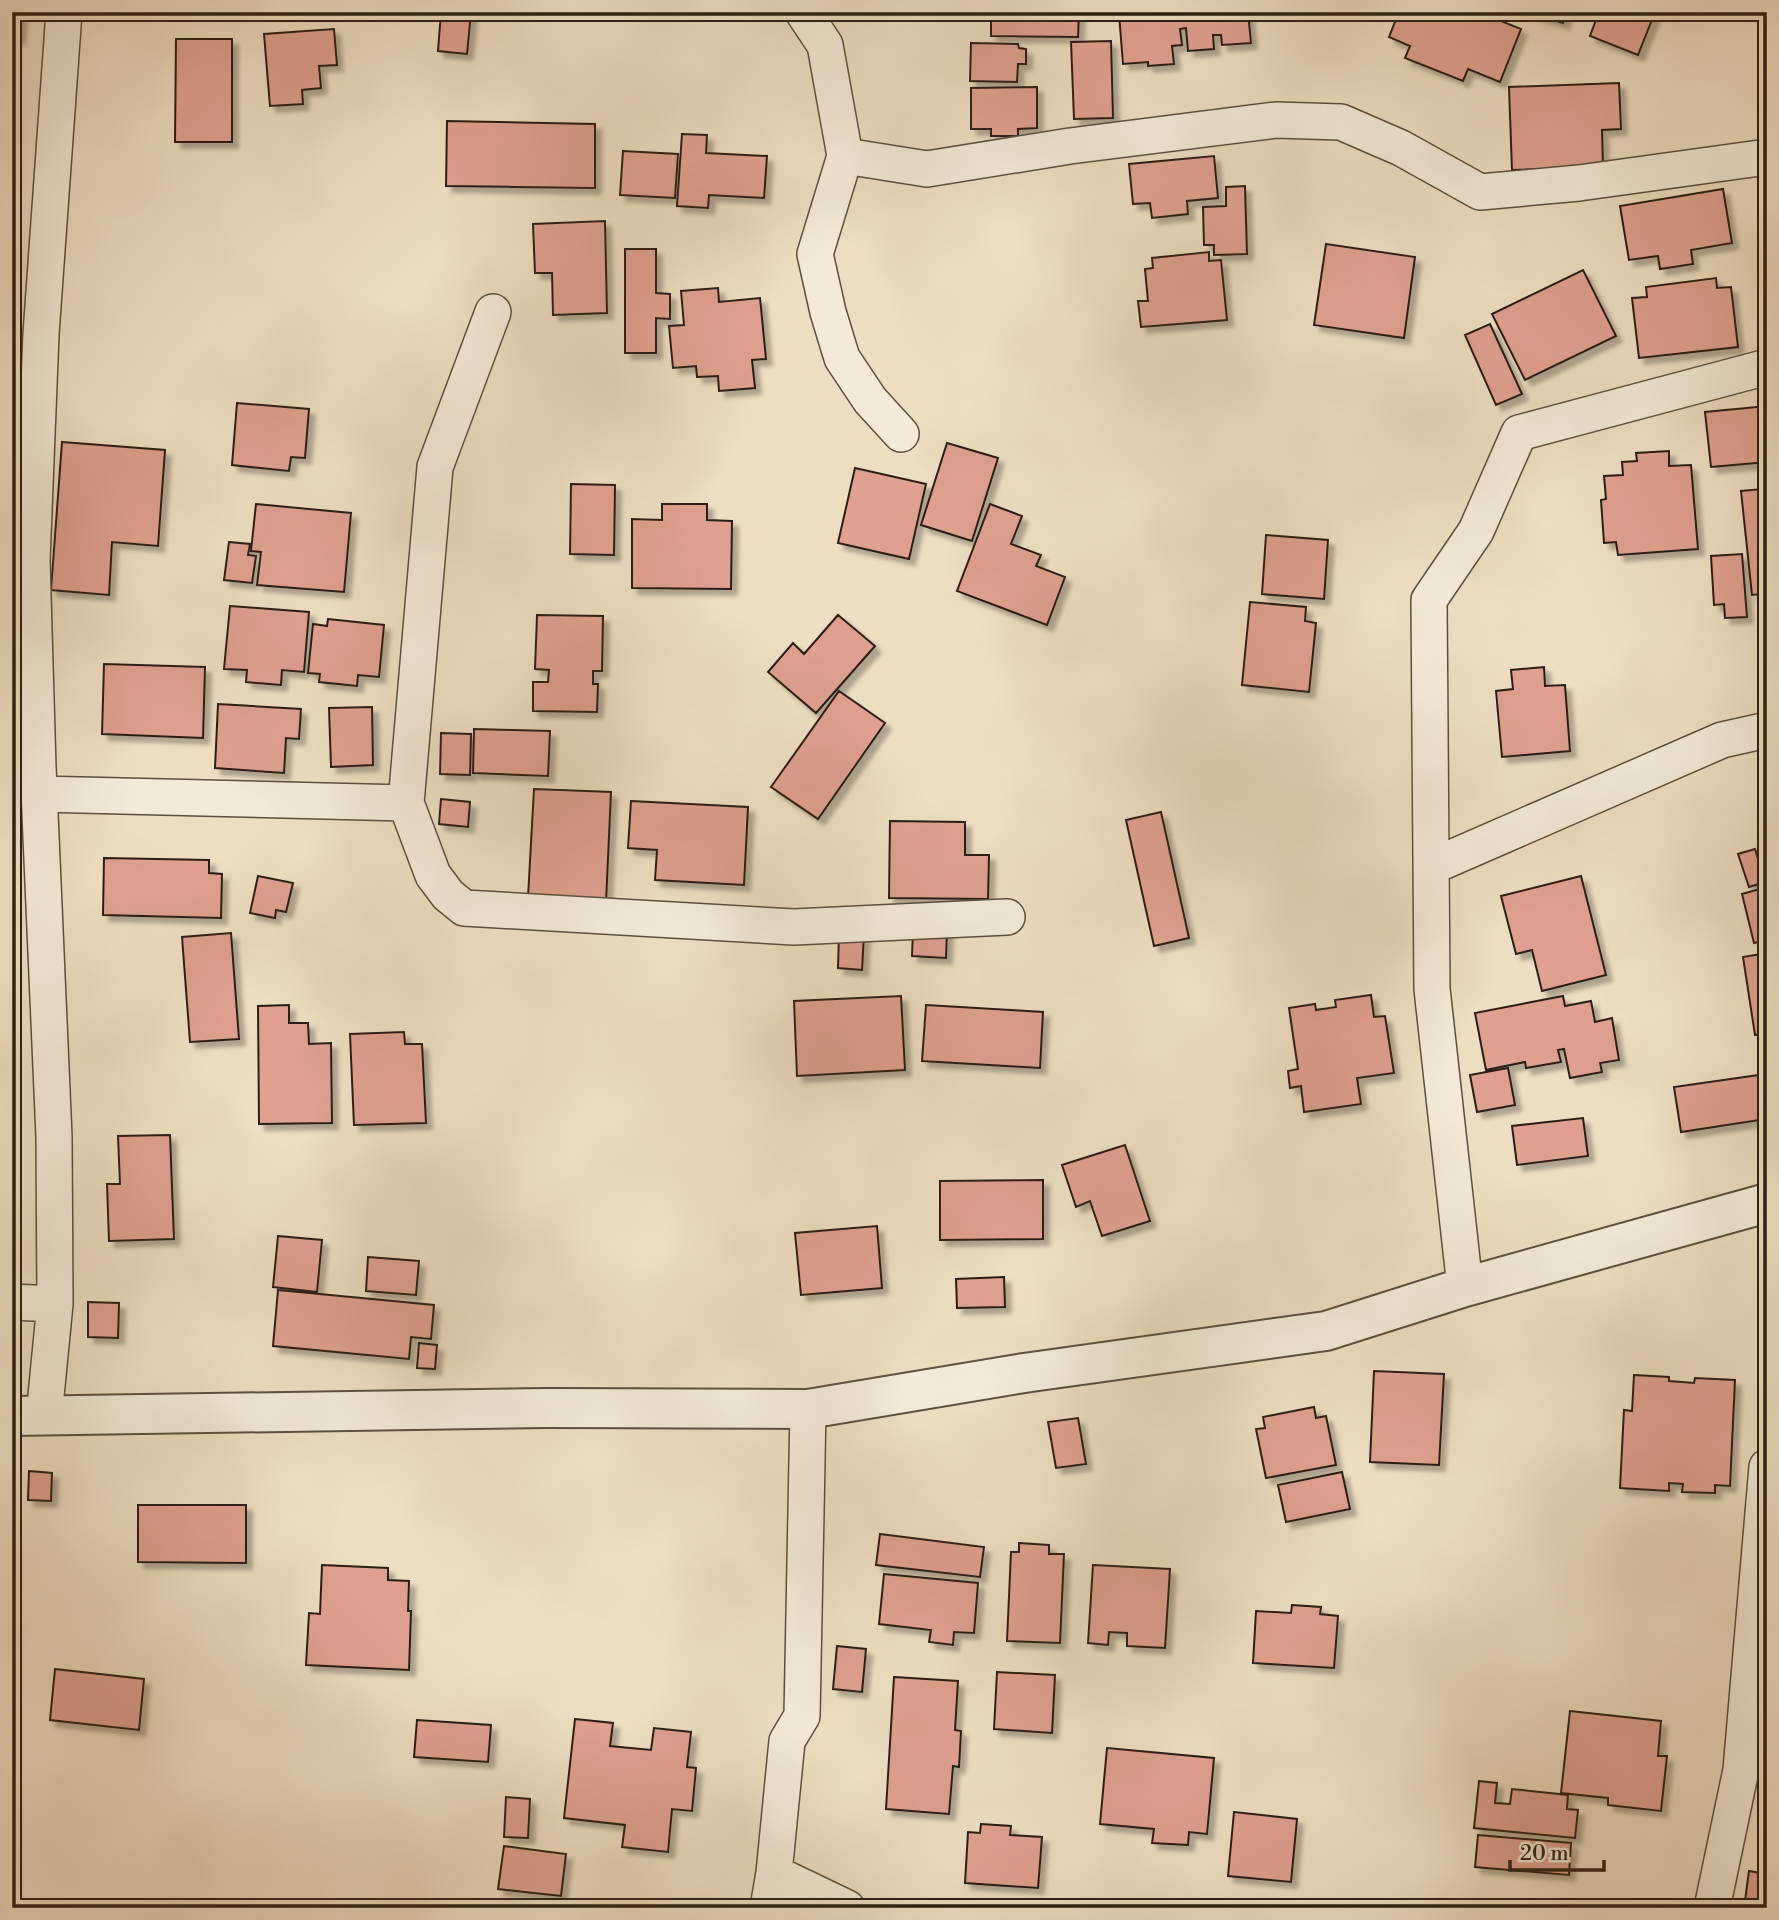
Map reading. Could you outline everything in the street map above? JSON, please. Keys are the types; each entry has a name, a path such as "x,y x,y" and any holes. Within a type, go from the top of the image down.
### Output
{"street":[{"path":"64,12 27,334 32,561 30,776 54,1137 55,1304 28,1416 548,1408 808,1409 1024,1373 1326,1331 1465,1287 1767,1203"},
{"path":"803,12 825,45 845,156 816,254 828,312 842,358 870,400 901,434"},
{"path":"845,156 927,169 1070,146 1276,120 1342,122 1401,148 1480,192 1579,183 1767,157"},
{"path":"493,312 435,467 407,803 433,875 448,895 464,908 794,927 1007,918"},
{"path":"1465,1287 1432,989 1429,600 1476,531 1519,433 1767,367"},
{"path":"1433,866 1722,740 1767,730"},
{"path":"30,776 407,803"},
{"path":"12,1302 55,1304"},
{"path":"768,1908 787,1741 802,1716 808,1409"},
{"path":"1712,1908 1741,1770 1767,1467"},
{"path":"774,1873 847,1908"}],"building":[{"path":"12,12 21,12 19,38 12,38"},
{"path":"441,12 471,12 467,54 438,51"},
{"path":"991,12 1079,12 1078,37 991,36"},
{"path":"1248,12 1251,43 1222,45 1221,35 1213,35 1214,49 1188,51 1186,28 1180,29 1182,45 1172,46 1174,64 1123,64 1119,14"},
{"path":"1399,12 1479,12 1521,29 1500,82 1468,69 1463,81 1405,58 1410,46 1389,37"},
{"path":"1528,12 1566,12 1563,23"},
{"path":"1599,12 1655,12 1638,55 1590,36"},
{"path":"334,29 337,65 319,66 321,88 302,90 303,104 270,106 264,34"},
{"path":"176,39 232,39 232,142 175,142"},
{"path":"1111,41 1113,118 1074,119 1071,42"},
{"path":"971,43 1018,44 1019,48 1026,49 1026,64 1018,64 1017,82 970,81"},
{"path":"1619,83 1621,129 1602,130 1603,167 1512,170 1509,87"},
{"path":"1037,87 1037,128 1018,129 1018,136 991,136 991,129 971,129 971,88"},
{"path":"447,121 595,124 595,188 446,186"},
{"path":"682,134 707,135 706,153 767,156 764,198 709,195 708,208 677,206"},
{"path":"623,151 678,154 675,198 620,195"},
{"path":"1214,156 1218,198 1187,201 1188,214 1152,218 1150,203 1133,204 1129,164"},
{"path":"1245,186 1247,254 1214,255 1214,245 1204,245 1203,207 1226,206 1226,187"},
{"path":"1723,189 1732,243 1691,250 1693,264 1660,269 1658,256 1629,260 1620,206"},
{"path":"605,221 607,313 553,315 552,273 535,273 533,224"},
{"path":"1326,244 1415,257 1404,338 1314,325"},
{"path":"625,249 656,249 656,293 670,294 670,319 656,318 656,353 625,353"},
{"path":"1209,252 1209,261 1221,260 1227,320 1141,327 1138,301 1148,301 1145,269 1153,268 1152,258"},
{"path":"1583,270 1616,336 1525,380 1492,314"},
{"path":"1716,278 1717,288 1731,287 1738,347 1639,358 1632,298 1647,297 1646,287"},
{"path":"718,288 719,302 760,298 766,359 752,360 755,388 719,391 718,376 697,377 696,366 673,368 669,326 684,325 681,291"},
{"path":"1490,324 1522,394 1496,405 1465,335"},
{"path":"237,403 309,409 305,458 291,457 289,471 232,465"},
{"path":"1767,406 1767,462 1711,467 1705,412"},
{"path":"62,442 165,450 158,546 112,542 109,595 51,590"},
{"path":"947,443 998,458 972,541 921,525"},
{"path":"1669,451 1669,466 1691,465 1698,549 1618,555 1616,542 1604,543 1601,500 1606,499 1604,476 1623,475 1622,462 1637,461 1636,453"},
{"path":"855,468 926,484 909,559 838,543"},
{"path":"571,484 615,485 614,555 570,554"},
{"path":"1763,489 1767,508 1767,619 1764,619 1761,594 1752,595 1741,491"},
{"path":"256,504 351,513 344,592 257,585 261,552 251,551"},
{"path":"662,504 707,504 707,520 732,521 731,589 632,588 632,519 662,520"},
{"path":"990,504 1022,516 1011,544 1041,555 1036,566 1065,577 1047,625 957,591"},
{"path":"1266,535 1328,540 1324,599 1262,594"},
{"path":"229,542 250,544 248,555 256,556 252,583 224,580"},
{"path":"1742,554 1747,617 1725,618 1724,604 1714,605 1711,556"},
{"path":"1250,602 1306,607 1305,621 1316,623 1309,692 1242,685"},
{"path":"230,606 309,612 304,672 282,670 281,685 246,682 247,670 224,669"},
{"path":"537,615 603,616 602,671 593,671 593,684 598,684 597,712 533,711 533,682 548,682 549,670 535,669"},
{"path":"838,615 875,646 816,713 768,672 793,643 804,654"},
{"path":"328,619 384,625 379,677 358,675 357,686 319,682 320,674 308,673 313,624 327,626"},
{"path":"104,664 205,667 203,738 102,734"},
{"path":"1544,667 1545,686 1565,685 1570,751 1502,757 1496,691 1513,689 1511,670"},
{"path":"839,691 885,723 818,819 771,787"},
{"path":"218,704 301,709 299,739 286,738 284,773 215,768"},
{"path":"372,707 373,765 331,767 329,708"},
{"path":"474,729 550,731 548,776 473,773"},
{"path":"441,733 471,734 470,775 440,774"},
{"path":"534,789 611,792 606,902 528,897"},
{"path":"441,799 470,802 468,827 439,824"},
{"path":"631,801 748,807 744,885 655,880 657,850 628,848"},
{"path":"1161,812 1189,938 1154,946 1126,820"},
{"path":"890,821 965,822 965,855 989,855 988,899 889,898"},
{"path":"1755,849 1765,882 1749,887 1738,854"},
{"path":"104,858 209,860 209,873 222,874 221,918 103,915"},
{"path":"258,876 293,883 286,912 276,910 275,918 250,913"},
{"path":"1581,876 1606,975 1542,991 1532,950 1516,954 1501,896"},
{"path":"1767,887 1767,940 1754,943 1742,894"},
{"path":"913,928 947,930 946,958 912,956"},
{"path":"231,933 239,1039 190,1042 182,937"},
{"path":"839,933 864,934 862,970 838,968"},
{"path":"1767,953 1767,1033 1755,1035 1743,957"},
{"path":"1371,995 1374,1017 1385,1016 1394,1073 1357,1078 1361,1104 1304,1112 1301,1086 1290,1088 1288,1071 1298,1069 1289,1008 1315,1004 1316,1010 1336,1007 1335,1000"},
{"path":"901,996 905,1070 797,1076 794,1001"},
{"path":"1563,996 1565,1006 1591,1001 1595,1022 1612,1018 1619,1060 1600,1063 1602,1072 1570,1078 1564,1049 1558,1050 1561,1062 1526,1068 1525,1062 1486,1070 1475,1013"},
{"path":"289,1005 289,1023 308,1023 309,1044 331,1043 332,1123 259,1124 258,1006"},
{"path":"926,1005 1043,1012 1040,1068 922,1061"},
{"path":"404,1032 405,1044 422,1044 426,1123 354,1125 350,1034"},
{"path":"1508,1068 1515,1105 1477,1112 1470,1075"},
{"path":"1759,1075 1766,1119 1681,1132 1674,1087"},
{"path":"1583,1118 1588,1156 1517,1165 1512,1126"},
{"path":"170,1135 174,1239 109,1241 107,1184 120,1184 118,1136"},
{"path":"1125,1145 1150,1221 1102,1236 1090,1201 1076,1207 1062,1165"},
{"path":"1043,1180 1043,1239 940,1240 940,1181"},
{"path":"877,1226 882,1288 801,1295 795,1233"},
{"path":"278,1236 322,1240 317,1292 273,1287"},
{"path":"368,1257 419,1261 416,1295 366,1291"},
{"path":"1004,1277 1005,1307 957,1308 956,1279"},
{"path":"278,1290 434,1305 431,1339 411,1337 409,1359 273,1346"},
{"path":"88,1302 119,1303 118,1338 88,1337"},
{"path":"419,1343 437,1345 435,1369 417,1368"},
{"path":"1374,1371 1444,1374 1439,1465 1370,1462"},
{"path":"1634,1375 1669,1377 1669,1381 1694,1383 1695,1378 1735,1380 1730,1486 1715,1485 1715,1493 1682,1492 1683,1484 1669,1483 1669,1491 1620,1488 1624,1410 1632,1411"},
{"path":"1314,1407 1316,1418 1326,1416 1336,1465 1266,1478 1256,1429 1265,1428 1263,1417"},
{"path":"1078,1418 1086,1464 1056,1468 1048,1422"},
{"path":"29,1471 52,1473 51,1501 28,1500"},
{"path":"1342,1472 1350,1509 1286,1522 1278,1485"},
{"path":"138,1505 246,1505 246,1563 138,1562"},
{"path":"880,1534 984,1547 980,1577 876,1565"},
{"path":"1019,1543 1049,1545 1049,1554 1064,1554 1060,1643 1007,1641 1011,1552 1019,1552"},
{"path":"322,1565 388,1568 388,1580 409,1581 409,1670 306,1665 309,1613 320,1614"},
{"path":"1093,1565 1170,1569 1165,1648 1127,1646 1127,1633 1109,1632 1108,1645 1088,1643"},
{"path":"884,1574 978,1583 974,1633 954,1632 953,1645 929,1642 931,1630 879,1624"},
{"path":"1292,1605 1321,1607 1320,1614 1338,1616 1334,1668 1253,1663 1256,1611 1291,1613"},
{"path":"837,1646 866,1649 862,1692 833,1689"},
{"path":"55,1669 144,1679 139,1730 50,1720"},
{"path":"997,1672 1055,1675 1052,1733 994,1729"},
{"path":"894,1677 958,1681 955,1730 961,1731 959,1767 953,1766 949,1814 886,1809"},
{"path":"1570,1711 1661,1721 1658,1756 1667,1756 1661,1811 1608,1805 1608,1798 1561,1793"},
{"path":"575,1719 613,1723 610,1746 651,1750 654,1728 691,1732 687,1767 696,1768 692,1811 672,1809 668,1852 622,1847 625,1825 564,1818"},
{"path":"417,1720 491,1725 488,1762 414,1757"},
{"path":"1107,1748 1214,1758 1207,1834 1189,1832 1188,1845 1152,1843 1154,1829 1100,1824"},
{"path":"1479,1781 1497,1783 1495,1803 1510,1804 1512,1789 1568,1795 1567,1809 1578,1810 1575,1838 1474,1828"},
{"path":"506,1797 530,1799 528,1838 504,1837"},
{"path":"1234,1812 1297,1819 1291,1882 1228,1876"},
{"path":"981,1824 1011,1826 1010,1835 1042,1837 1038,1888 965,1883 968,1832 980,1833"},
{"path":"1478,1835 1571,1843 1569,1875 1475,1867"},
{"path":"504,1846 566,1854 561,1896 498,1889"},
{"path":"1764,1848 1767,1848 1767,1908 1757,1908 1758,1903 1745,1901 1749,1871 1760,1873"}]}
